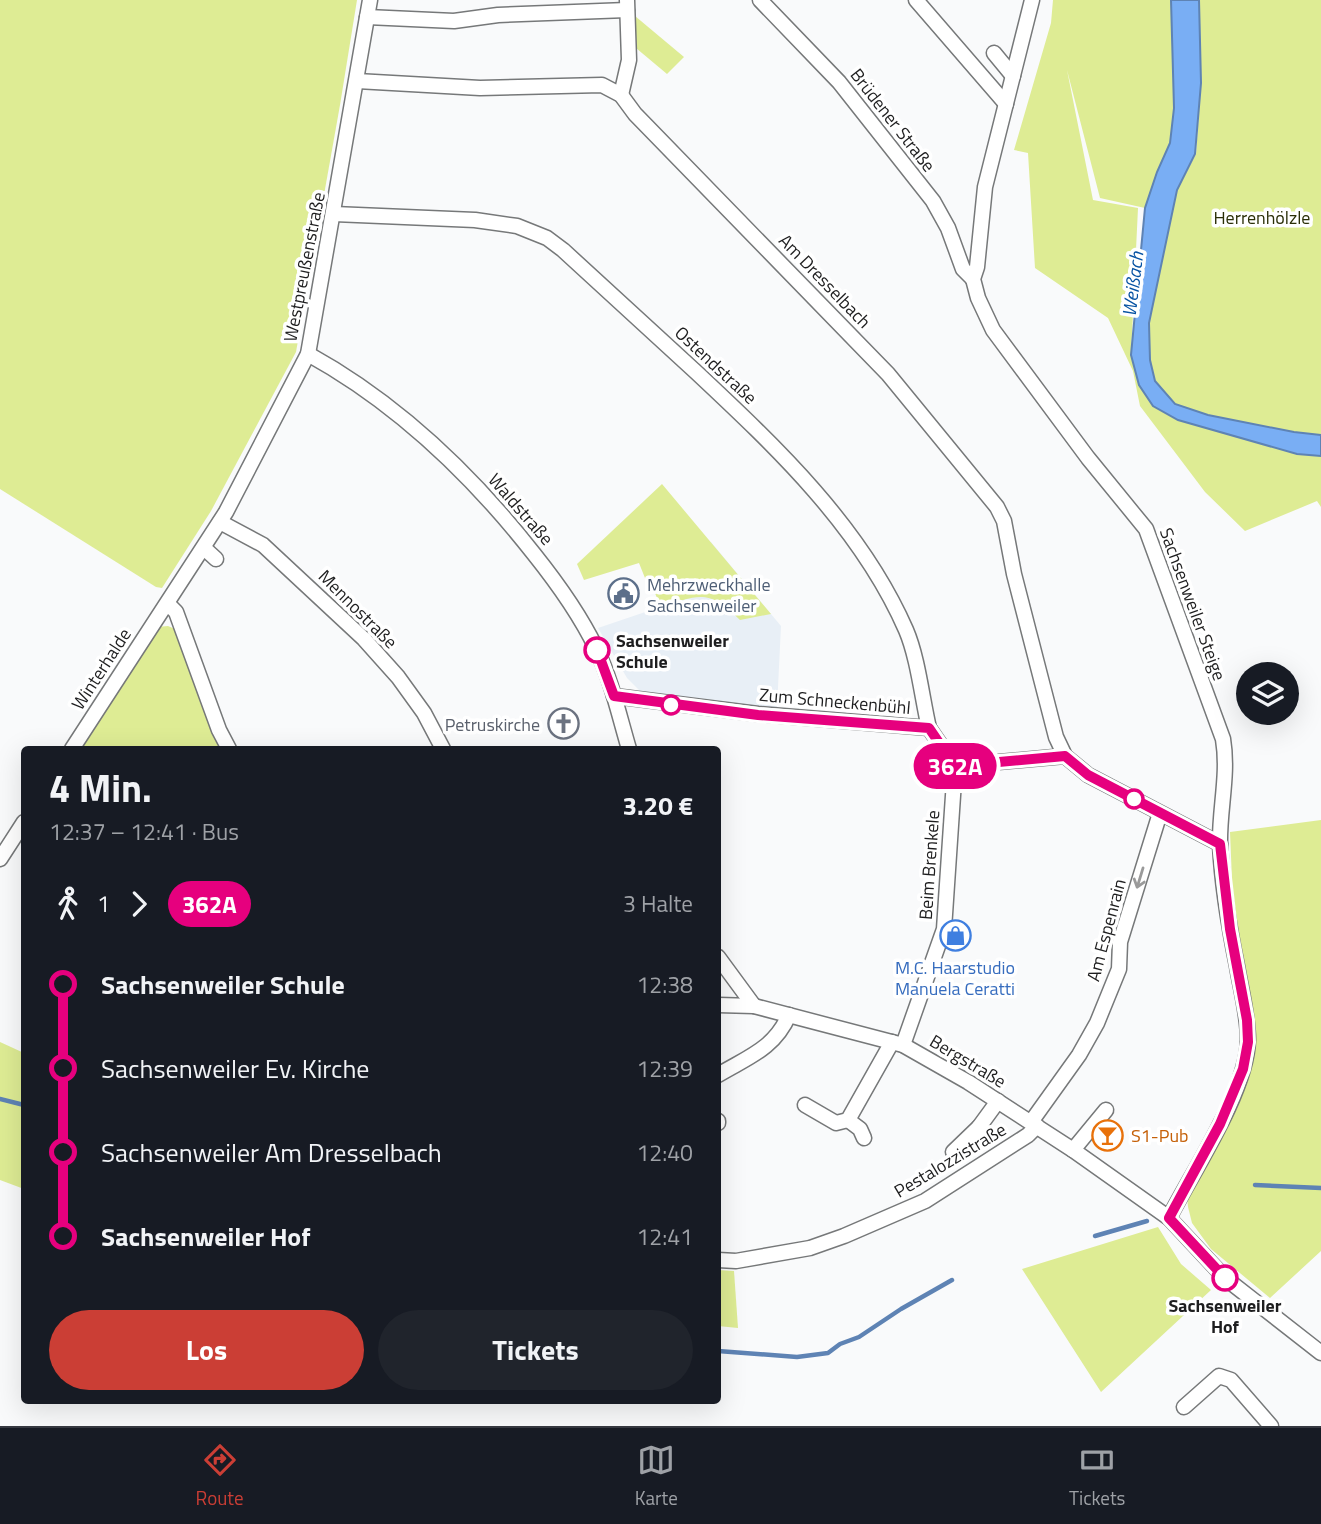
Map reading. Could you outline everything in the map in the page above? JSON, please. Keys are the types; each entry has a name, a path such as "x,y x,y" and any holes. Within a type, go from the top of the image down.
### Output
{"street":[{"name":"Westpreußenstraße","path":"204,548 308,354 370,0"},
{"name":"Brüdener Straße","path":"760,0 839,82 933,201 948,228 963,269 973,279"},
{"path":"916,0 1006,104"},
{"name":"Sachsenweiler Steige","path":"1032,0 985,187 977,267 973,279 978,298 993,331 1080,448 1146,529 1223,739 1226,757 1220,844 1248,1042 1243,1069 1220,1124 1169,1218"},
{"path":"357,81 480,88 602,85 621,95 629,60 627,5 454,20 368,18"},
{"path":"994,52 1013,76"},
{"name":"Am Dresselbach","path":"621,95 635,114 888,374 997,508 1004,521 1014,574 1056,737 1065,756"},
{"name":"Ostendstraße","path":"334,214 475,220 517,226 546,234 735,409 799,473 861,548 881,579 907,633 929,728"},
{"name":"Waldstraße","path":"308,354 387,406 436,447 482,492 519,535 567,596 597,650 603,679 614,696 628,746"},
{"name":"Mennostraße","path":"220,522 263,545 364,639 418,704 441,746"},
{"path":"204,548 216,559"},
{"name":"Winterhalde","path":"74,746 204,548"},
{"path":"166,607 176,612 201,684 227,746"},
{"name":"Zum Schneckenbühl","path":"614,696 758,715 929,728 955,766"},
{"path":"955,766 1065,756 1088,775 1220,844"},
{"name":"Beim Brenkele","path":"848,1120 898,1043 944,929 955,766"},
{"name":"Am Espenrain","path":"1034,1124 1097,1023 1119,969 1121,942 1160,813"},
{"path":"0,859 21,827"},
{"path":"721,961 754,1006"},
{"name":"Bergstraße","path":"721,1005 754,1006 898,1043 1034,1124 1073,1150 1116,1186 1169,1218 1226,1278 1321,1353"},
{"path":"721,1073 769,1046 782,1031 789,1015"},
{"path":"953,1152 980,1129 998,1101"},
{"path":"805,1105 835,1124 848,1120 860,1129 864,1138"},
{"path":"1073,1150 1105,1110"},
{"name":"Pestalozzistraße","path":"721,1260 736,1261 810,1248 886,1219 925,1202 937,1186 1034,1124"},
{"path":"1184,1407 1219,1376 1231,1380 1270,1426"}],"shaded area":[{"path":"711,542 781,626 777,708 643,694 627,678 598,628 660,607 653,587 649,588"}],"green space":[{"path":"0,0 357,0 296,352 211,511 162,588 156,587 0,489"},
{"path":"1053,0 1171,0 1174,108 1170,143 1145,208 1100,198 1067,70 1093,200 1138,208 1131,355 1139,385 1153,406 1178,420 1297,454 1321,456 1321,507 1317,501 1245,531 1205,492 1140,406 1133,371 1108,318 1035,268 1028,153 1014,150 1051,23"},
{"name":"Herrenhölzle","path":"1199,0 1321,0 1321,435 1208,415 1174,404 1155,382 1150,360 1149,323 1177,190 1196,154 1201,83"},
{"path":"635,16 684,57 667,74 636,48"},
{"path":"662,484 771,614 740,620 720,603 703,597 685,599 660,607 653,587 649,588 639,563 584,580 577,564"},
{"path":"168,626 175,629 226,746 81,746 157,627"},
{"path":"1321,820 1321,1251 1270,1298 1211,1249 1192,1223 1187,1197 1249,1069 1227,881 1232,880 1230,832"},
{"path":"0,1042 21,1052 21,1188 0,1180"},
{"path":"1158,1227 1181,1264 1211,1290 1101,1392 1022,1269"},
{"path":"721,1270 734,1271 738,1328 721,1326"}],"water":[{"path":"1171,0 1199,0 1201,83 1195,154 1177,190 1149,323 1150,360 1155,381 1175,404 1208,415 1321,435 1321,456 1297,454 1178,420 1153,406 1139,385 1131,355 1145,208 1170,143 1174,108"}],"waterway":[{"path":"0,1099 21,1104"},
{"path":"1255,1185 1321,1188"},
{"path":"1095,1236 1147,1221"},
{"path":"721,1351 797,1357 828,1353 952,1280"}],"bus line":[{"name":"362A","path":"597,650 614,696 758,715 929,728 955,766 1065,756 1088,775 1220,844 1248,1042 1243,1069 1220,1124 1169,1218 1225,1278"}],"place":[{"name":"Mehrzweckhalle Sachsenweiler","path":"624,594"},
{"name":"Sachsenweiler Schule","path":"597,650"},
{"name":"Petruskirche","path":"563,724"},
{"name":"M.C. Haarstudio Manuela Ceratti","path":"955,936"},
{"name":"S1-Pub","path":"1108,1135"},
{"name":"Sachsenweiler Hof","path":"1225,1278"}],"water label":[{"name":"Weißach","path":"1132,284"}]}
